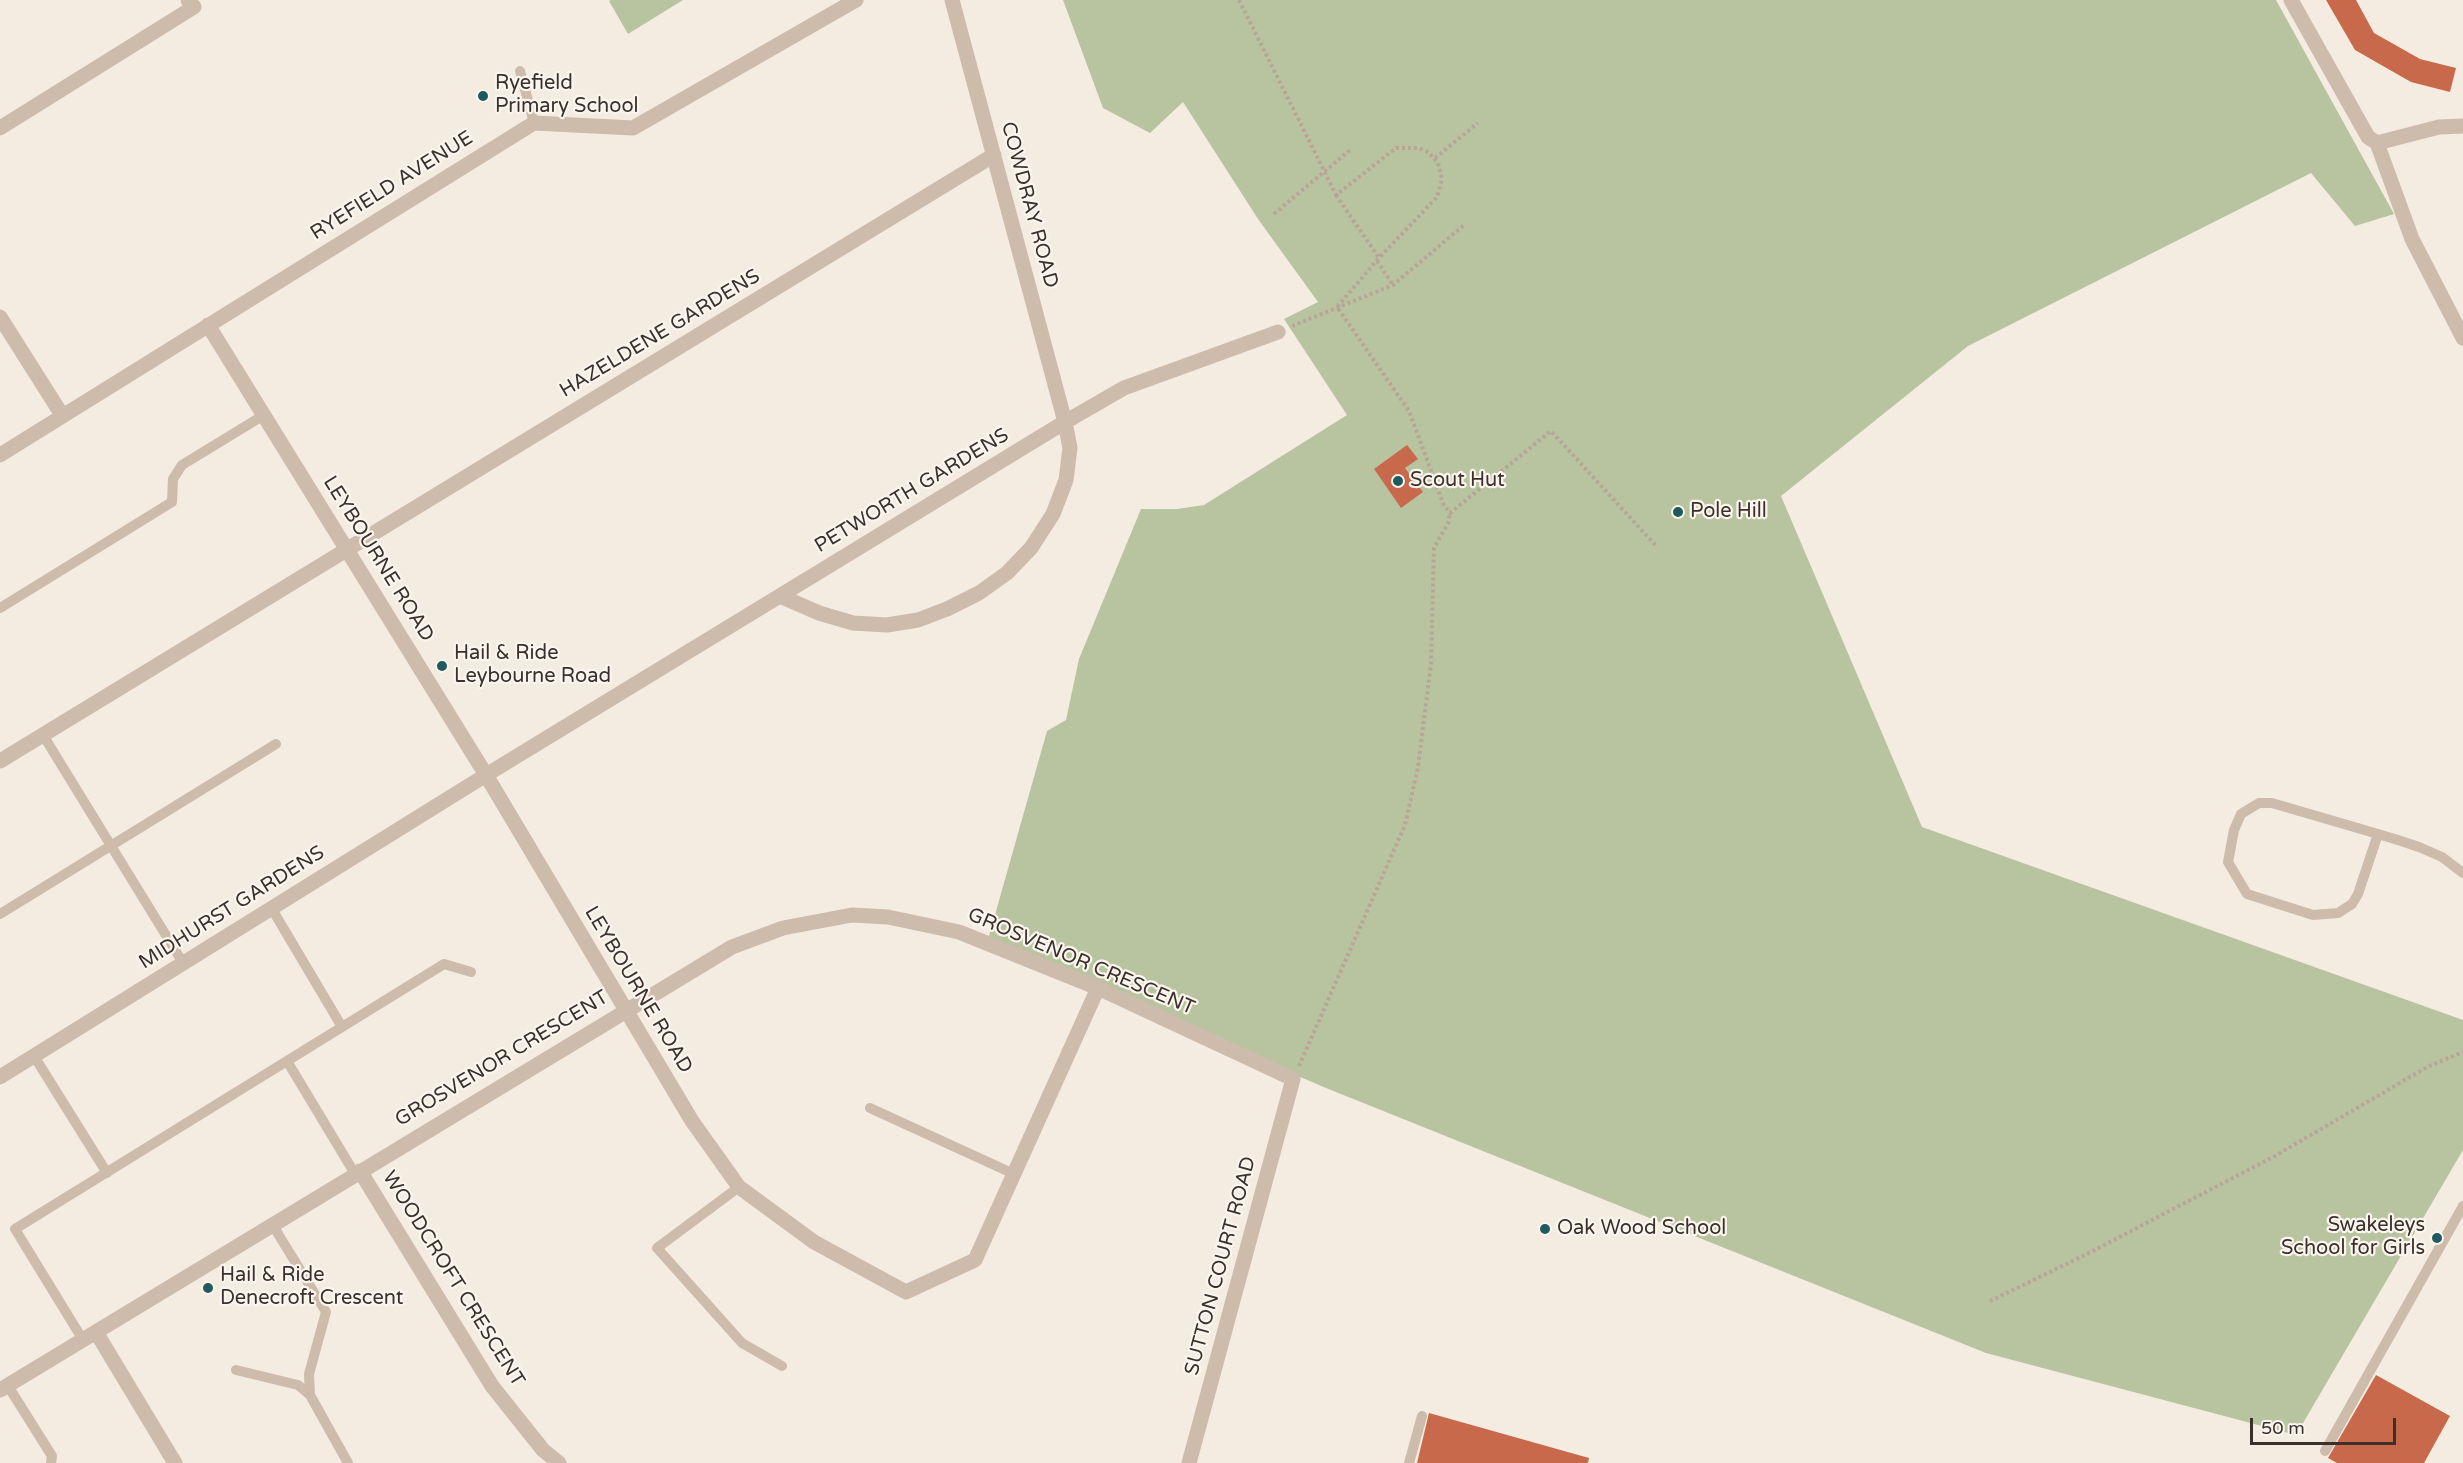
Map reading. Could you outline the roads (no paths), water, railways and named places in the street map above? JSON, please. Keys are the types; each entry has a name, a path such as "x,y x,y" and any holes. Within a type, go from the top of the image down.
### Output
{"street":[{"path":"534,123 633,128 856,0"},
{"name":"COWDRAY ROAD","path":"952,0 1065,422"},
{"path":"2290,0 2368,137 2377,143 2412,240 2463,338"},
{"path":"0,128 191,3"},
{"name":"RYEFIELD AVENUE","path":"0,455 534,123"},
{"path":"2377,143 2439,127 2463,126"},
{"name":"HAZELDENE GARDENS","path":"347,549 994,155"},
{"name":"LEYBOURNE ROAD","path":"208,324 486,775 692,1121 739,1187 814,1242 906,1292 975,1260 1098,988"},
{"path":"2,326 62,415"},
{"name":"PETWORTH GARDENS","path":"486,775 1124,388 1278,332"},
{"path":"780,596 819,613 853,623 887,625 918,620 979,593 1007,573 1031,548 1053,514 1065,480 1070,448 1065,422"},
{"path":"0,761 347,549"},
{"name":"MIDHURST GARDENS","path":"0,1077 486,775"},
{"name":"GROSVENOR CRESCENT","path":"4,1388 624,1010 732,947 783,928 852,915 888,917 959,932 1098,988 1293,1079"},
{"name":"SUTTON COURT ROAD","path":"1189,1463 1293,1079"},
{"name":"WOODCROFT CRESCENT","path":"358,1172 492,1386 543,1450 559,1463"},
{"path":"89,1336 175,1463"}],"lane":[{"path":"520,71 534,123"},
{"path":"0,608 172,502 173,479 182,465 264,415"},
{"path":"43,735 183,963"},
{"path":"0,914 276,744"},
{"path":"2378,834 2358,894 2352,904 2338,913 2313,915 2247,894 2228,862 2231,840 2241,814 2259,803 2272,803 2378,834 2442,857 2463,873"},
{"path":"272,909 342,1027"},
{"path":"89,1336 15,1229 444,964 471,972"},
{"path":"34,1056 106,1173"},
{"path":"287,1061 358,1172"},
{"path":"870,1108 1014,1174"},
{"path":"739,1187 657,1248 742,1343 782,1366"},
{"path":"2325,1451 2463,1206"},
{"path":"272,1224 326,1312 309,1374 310,1395"},
{"path":"236,1370 298,1385 310,1395 348,1463"},
{"path":"4,1388 52,1456 51,1463"},
{"path":"1409,1463 1422,1416"}],"place":[{"name":"Ryefield Primary School","path":"483,96"},
{"name":"Scout Hut","path":"1398,481"},
{"name":"Pole Hill","path":"1678,512"},
{"name":"Hail & Ride Leybourne Road","path":"442,666"},
{"name":"Oak Wood School","path":"1545,1229"},
{"name":"Swakeleys School for Girls","path":"2437,1238"},
{"name":"Hail & Ride Denecroft Crescent","path":"208,1288"}]}
